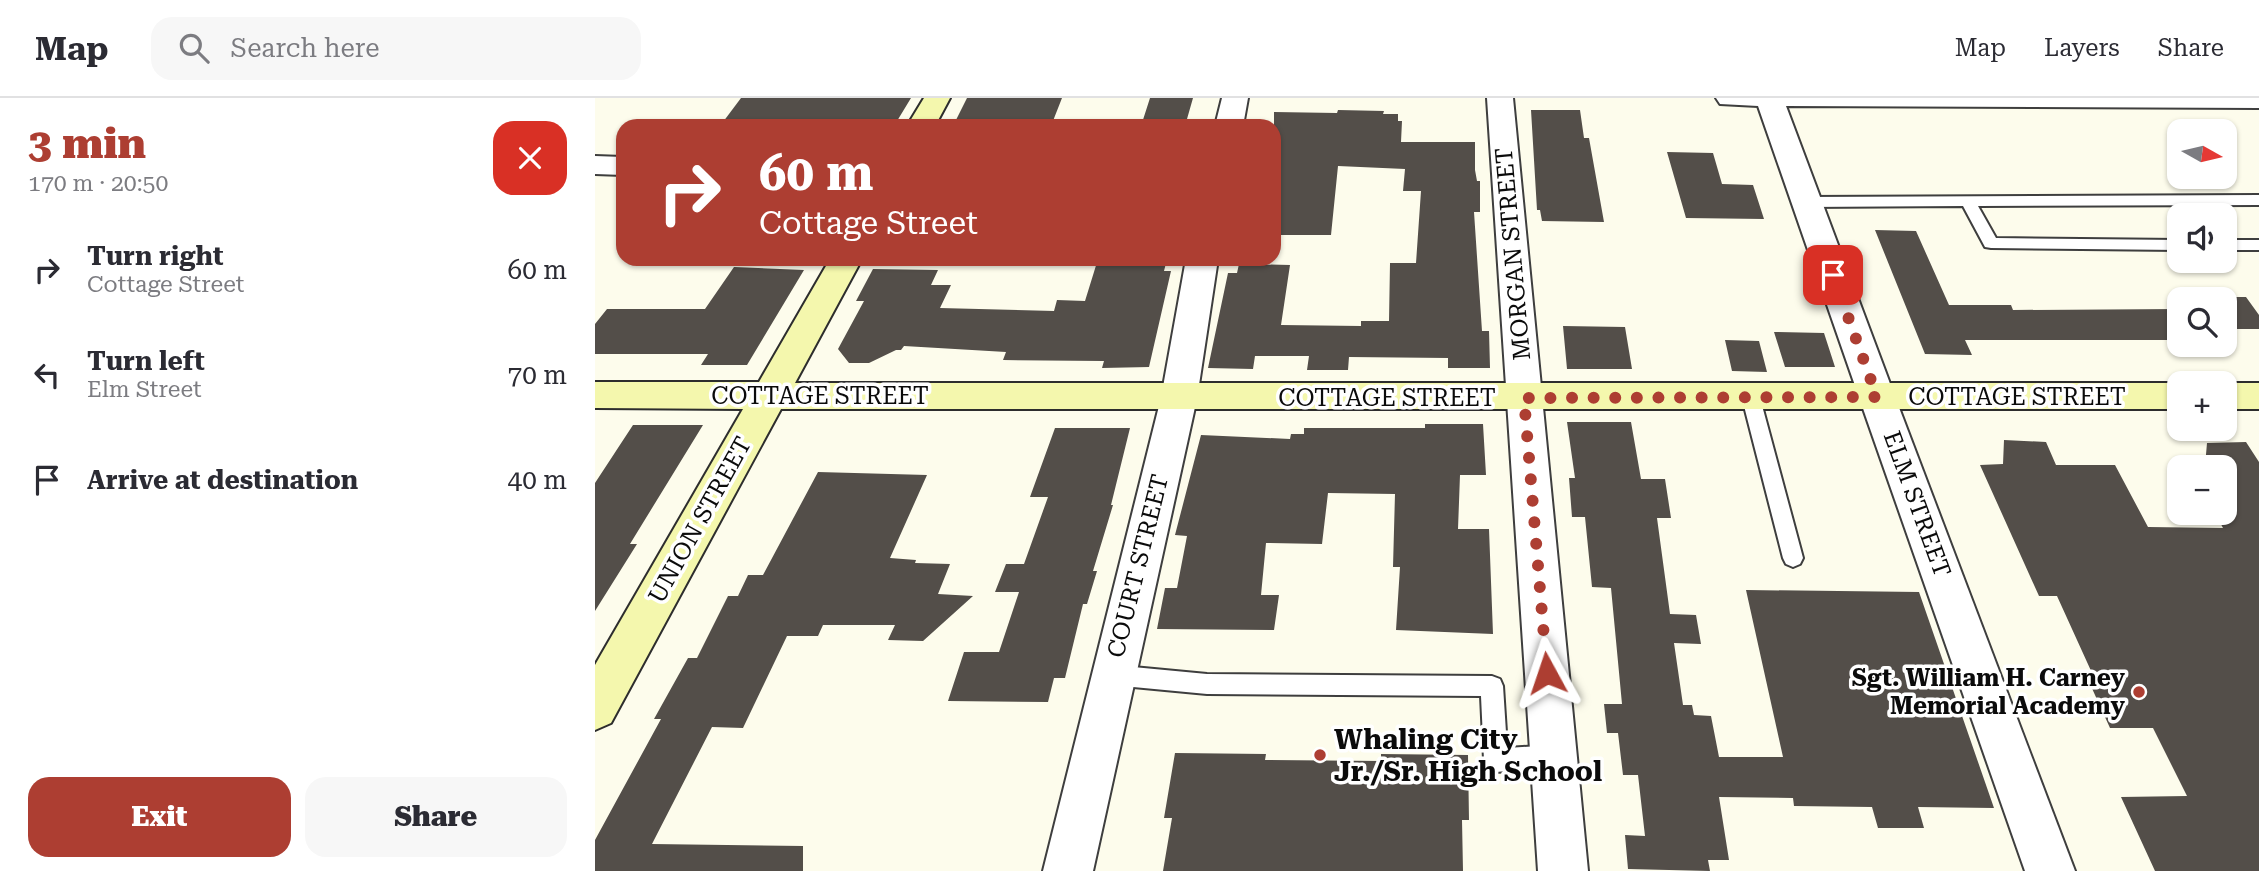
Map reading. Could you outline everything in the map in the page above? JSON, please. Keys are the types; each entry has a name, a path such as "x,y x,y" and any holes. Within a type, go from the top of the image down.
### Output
{"main road":[{"path":"925,119 937,98"},
{"name":"UNION STREET","path":"595,708 842,266"},
{"name":"COTTAGE STREET","path":"595,395 1179,398 2167,396"},
{"path":"2237,396 2259,396"}],"street":[{"path":"1230,119 1235,98"},
{"name":"MORGAN STREET","path":"1500,98 1563,871"},
{"path":"1729,98 2259,100"},
{"name":"ELM STREET","path":"1769,98 2050,871"},
{"path":"595,165 616,166"},
{"name":"COURT STREET","path":"1067,871 1179,398 1201,266"}],"lane":[{"path":"1806,202 2259,200"},
{"path":"1968,201 1991,243 2167,245"},
{"path":"2237,245 2259,245"},
{"path":"1751,398 1793,558"},
{"path":"1112,675 1207,684 1492,686 1496,760 1553,756"}],"building":[{"path":"741,98 911,98 898,119 725,119"},
{"path":"967,98 1062,98 1054,119 956,119"},
{"path":"1150,98 1193,98 1187,119 1143,119"},
{"path":"1338,110 1398,114 1398,121 1402,121 1401,142 1475,142 1475,170 1477,181 1480,181 1480,212 1474,212 1482,331 1489,331 1490,368 1448,368 1448,358 1349,357 1348,370 1307,370 1309,356 1255,356 1253,369 1208,368 1228,273 1237,273 1239,266 1290,265 1281,325 1361,326 1361,321 1389,321 1390,263 1416,263 1421,191 1403,191 1405,169 1338,166 1331,235 1281,235 1281,119 1274,119 1274,112 1337,113"},
{"path":"1531,110 1580,110 1584,138 1589,138 1604,222 1542,221 1540,210 1537,210"},
{"path":"1667,152 1713,153 1722,184 1753,185 1764,219 1686,218"},
{"path":"1875,230 1916,231 1949,305 2011,305 2013,310 2167,309 2167,340 1965,340 1972,355 1925,354"},
{"path":"1096,266 1165,266 1164,271 1171,271 1149,367 1102,368 1104,361 1003,360 1006,352 904,346 901,350 869,363 849,363 838,349 864,301 856,301 873,269 938,270 931,285 951,285 940,308 1054,311 1057,300 1085,301"},
{"path":"734,267 804,270 747,365 701,365 708,354 595,354 595,324 607,309 705,309"},
{"path":"2237,297 2246,297 2259,315 2259,329 2237,329"},
{"path":"1563,326 1625,327 1632,369 1567,369"},
{"path":"1774,332 1824,333 1835,367 1785,367"},
{"path":"1725,340 1759,341 1767,372 1732,371"},
{"path":"1567,422 1631,422 1641,479 1665,479 1671,518 1657,518 1670,614 1696,615 1701,644 1674,643 1683,705 1692,705 1694,715 1711,716 1719,757 1783,757 1746,590 1919,592 1994,808 1918,807 1924,828 1878,828 1872,807 1794,806 1793,798 1719,797 1729,860 1708,860 1710,871 1628,869 1625,835 1645,836 1638,775 1623,775 1618,733 1607,733 1604,704 1622,704 1611,588 1592,587 1585,517 1572,517 1569,478 1575,478"},
{"path":"1425,424 1483,424 1486,475 1460,475 1458,529 1489,529 1493,634 1396,630 1400,567 1393,567 1395,494 1328,493 1322,544 1266,543 1261,595 1279,595 1274,630 1157,629 1165,588 1177,588 1187,536 1175,535 1201,435 1290,439 1291,434 1304,434 1304,428 1425,428"},
{"path":"633,425 703,425 630,544 637,544 595,611 595,483"},
{"path":"1055,428 1130,428 1113,505 1093,571 1097,571 1087,604 1083,604 1065,678 1054,678 1048,702 948,701 964,652 999,652 1019,592 995,592 1006,564 1024,564 1048,497 1030,497"},
{"path":"2004,440 2046,442 2056,465 2115,465 2148,527 2223,528 2221,525 2237,525 2237,455 2206,455 2207,443 2246,442 2259,462 2259,871 2155,871 2121,797 2187,796 2153,728 2110,728 2090,684 2097,684 2057,596 2039,596 1980,465 2003,464"},
{"path":"818,472 927,475 890,558 916,560 915,563 950,564 938,594 973,596 923,641 888,640 895,625 823,625 818,636 787,636 743,728 712,727 652,844 803,846 803,871 595,871 595,840 661,719 654,719 688,658 697,658 728,596 738,596 748,575 763,575"},
{"path":"1175,753 1266,754 1265,760 1381,761 1381,754 1468,755 1469,820 1462,820 1463,871 1163,871 1172,818 1164,818"}],"place":[{"name":"Sgt. William H. Carney Memorial Academy","path":"2139,692"},
{"name":"Whaling City Jr./Sr. High School","path":"1320,755"}],"route":[{"path":"1547,673 1524,398 1877,397 1833,275"}]}
